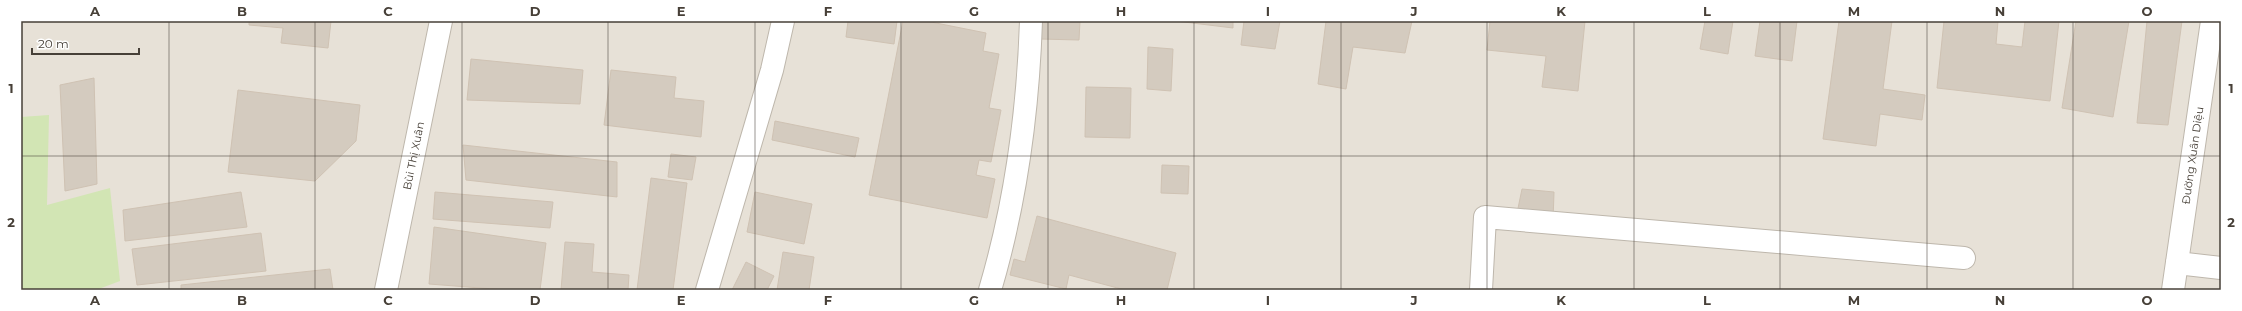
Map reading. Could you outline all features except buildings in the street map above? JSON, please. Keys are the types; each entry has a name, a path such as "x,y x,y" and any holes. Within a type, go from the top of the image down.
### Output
{"street":[{"name":"Bùi Thị Xuân","path":"386,290 441,21"},
{"path":"707,290 772,70 784,21"},
{"path":"990,290 1001,254 1020,159 1030,63 1031,21"},
{"name":"Đường Xuân Diệu","path":"2173,290 2212,21"},
{"path":"1481,290 1485,218 1964,258"},
{"path":"2177,263 2221,268"}],"shaded area":[{"path":"21,21 2221,21 2221,290 21,290"}],"green space":[{"path":"49,115 47,205 110,188 120,281 96,290 21,290 21,117"}]}
